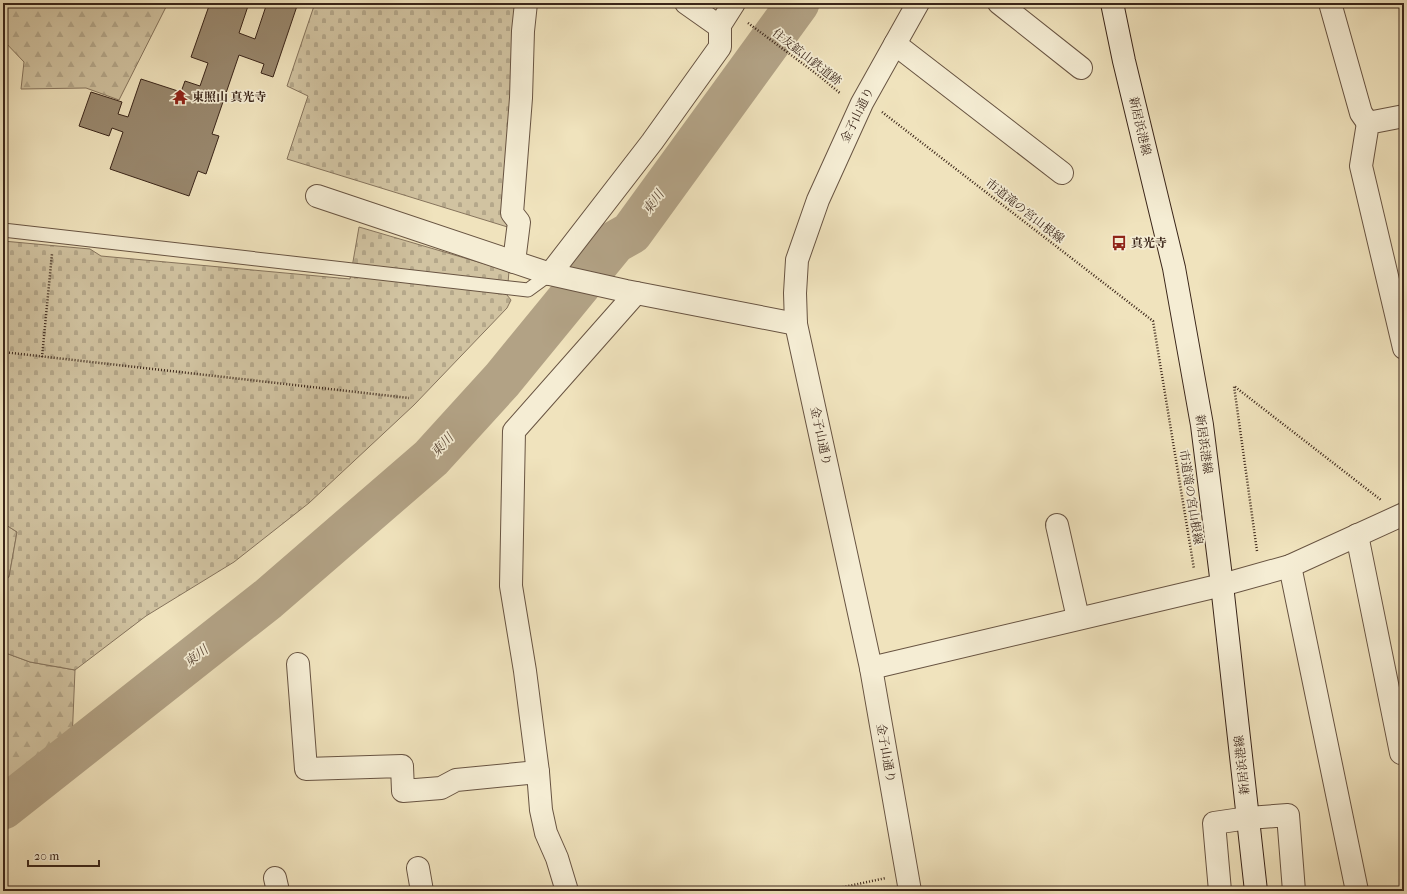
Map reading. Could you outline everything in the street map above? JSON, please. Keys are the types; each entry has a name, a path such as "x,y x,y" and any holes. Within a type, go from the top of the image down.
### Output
{"street":[{"path":"514,262 519,222 512,212 521,98 523,31 526,3"},
{"path":"686,3 720,28"},
{"name":"金子山通り","path":"908,882 871,668 796,324 795,293 797,260 818,200 862,103 918,3"},
{"path":"999,3 1081,68"},
{"name":"新居浜港線","path":"1112,3 1124,61 1175,276 1202,425 1256,891"},
{"path":"1330,3 1361,113 1368,123 1361,166 1404,348"},
{"path":"553,275 652,142 720,47 720,25 739,12"},
{"path":"895,44 1062,173"},
{"path":"1368,123 1404,116"},
{"path":"317,196 553,275 631,292 796,324"},
{"path":"567,891 557,858 546,833 541,810 538,772 525,671 511,586 514,431 631,292"},
{"path":"871,668 1078,618 1221,580 1290,566 1403,515"},
{"path":"1057,525 1078,618"},
{"path":"1357,536 1401,753"},
{"path":"1290,566 1357,891"},
{"path":"298,664 306,769 402,766 403,791 441,788 456,780 538,772"},
{"path":"1220,891 1214,823 1248,818 1288,815 1294,891"},
{"path":"418,868 422,891"}],"lane":[{"path":"3,230 528,290 553,275"}],"path":[{"name":"住友鉱山鉄道跡","path":"739,12 818,75 839,94 862,103"},
{"name":"市道滝の宮山根線","path":"862,103 880,111 1153,321 1196,580 1221,580"},
{"path":"42,357 54,236"},
{"path":"3,352 409,398"},
{"path":"1258,555 1234,386 1403,515"},
{"path":"825,891 908,882"}],"green space":[{"path":"3,3 168,3 119,100 86,88 21,89 24,62 3,40"},
{"path":"315,3 518,3 514,229 287,159 308,96 287,86"},
{"path":"359,227 509,271 507,295 511,300 507,308 414,405 309,503 234,562 146,616 75,670 30,662 3,652 3,581 9,577 17,532 3,523 3,241 90,249 101,256 350,279"},
{"path":"3,523 17,532 9,577 3,581"},
{"path":"3,652 30,662 75,670 72,741 3,792"}],"building":[{"name":"東照山 真光寺","path":"210,3 249,3 239,33 255,39 267,3 298,3 273,77 261,73 264,64 239,55 212,134 219,136 206,174 198,171 189,196 110,169 123,132 112,128 109,136 79,126 91,92 122,102 118,114 128,117 141,79 181,92 185,81 200,86 208,63 191,57"}],"waterway":[{"name":"東川","path":"3,808 268,599 431,458 502,380 615,242 631,233 798,3"}],"place":[{"name":"東照山 真光寺","path":"180,97"},
{"name":"真光寺","path":"1119,243"}]}
